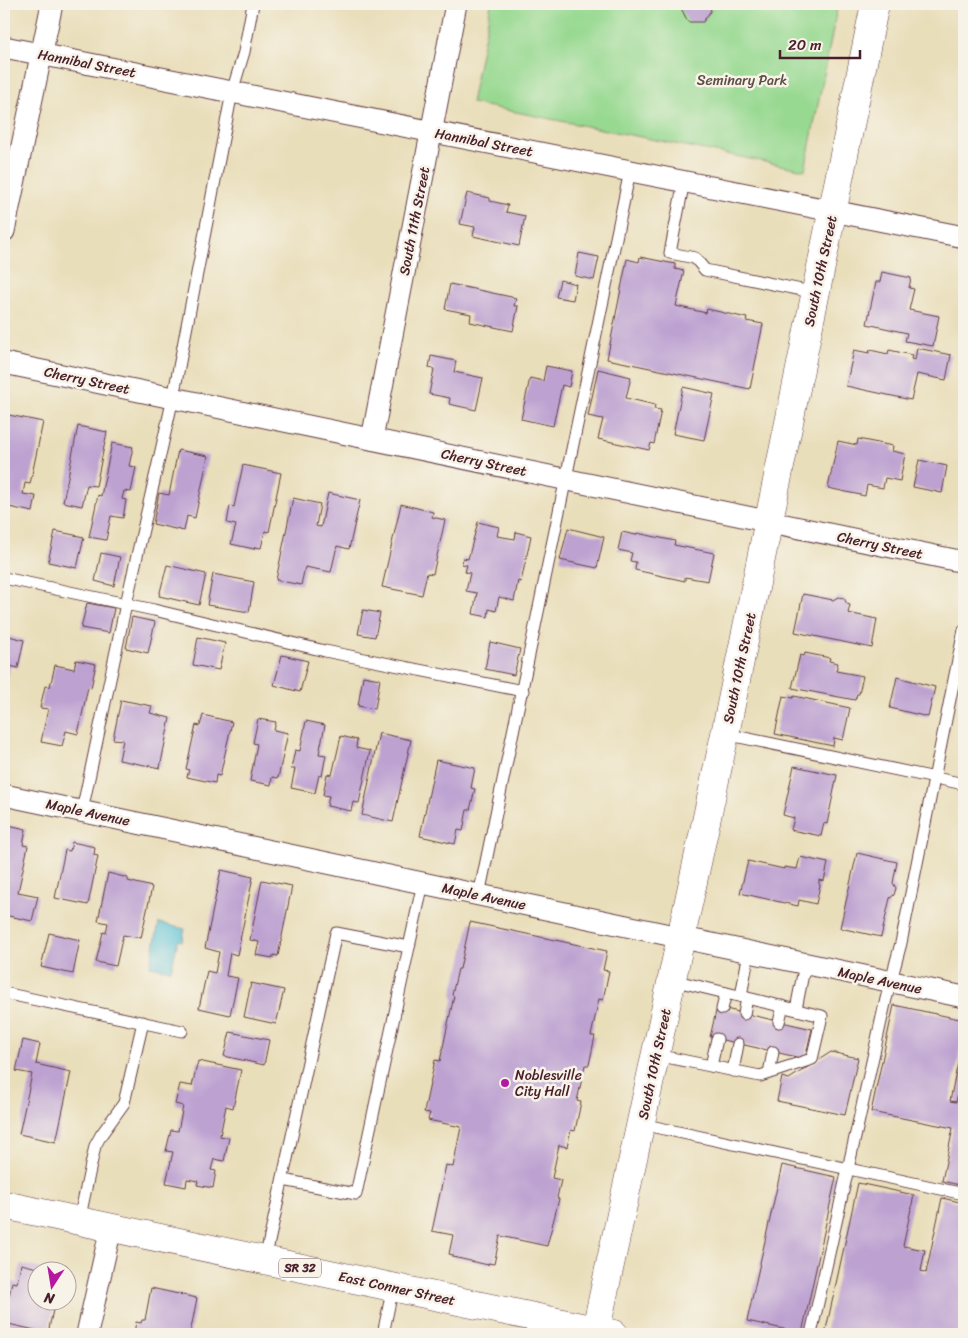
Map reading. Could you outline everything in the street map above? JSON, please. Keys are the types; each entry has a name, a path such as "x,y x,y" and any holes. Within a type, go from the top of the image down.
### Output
{"main road":[{"name":"South 10th Street","path":"602,1333 656,1055 725,734 875,4"},
{"name":"East Conner Street","path":"4,1205 602,1333"}],"street":[{"path":"4,231 52,4"},
{"name":"South 11th Street","path":"372,439 456,4"},
{"name":"Hannibal Street","path":"4,47 964,237"},
{"name":"Cherry Street","path":"4,362 964,562"},
{"name":"Maple Avenue","path":"4,795 964,997"},
{"path":"87,1334 110,1228"}],"lane":[{"path":"82,811 126,604 173,398 232,92 244,52 253,4"},
{"path":"480,895 630,171"},
{"path":"684,182 670,253 695,258 705,270 816,293"},
{"path":"4,578 126,604 325,651 523,692"},
{"path":"812,1334 890,982 901,943 964,630"},
{"path":"725,734 964,784"},
{"path":"283,1180 356,1194 423,883"},
{"path":"264,1260 336,933 409,948"},
{"path":"744,1014 749,952"},
{"path":"796,1009 805,964"},
{"path":"656,1055 760,1076 812,1059 822,1016 672,980"},
{"path":"722,1009 726,992"},
{"path":"4,993 182,1031"},
{"path":"779,1022 783,1006"},
{"path":"79,1221 95,1146 124,1103 143,1022"},
{"path":"711,1066 717,1039"},
{"path":"733,1071 738,1044"},
{"path":"769,1073 773,1052"},
{"path":"642,1124 964,1194"},
{"path":"383,1334 393,1287"}],"green space":[{"name":"Seminary Park","path":"491,4 838,4 805,170 471,103"}],"water":[{"path":"159,923 185,929 182,941 178,940 171,970 150,966"}],"building":[{"path":"684,4 708,4 711,10 703,22 688,22 681,8"},
{"path":"467,193 490,198 490,201 508,205 506,212 525,216 519,246 473,236 475,227 460,224"},
{"path":"579,253 599,257 594,280 575,276"},
{"path":"640,257 675,264 675,269 684,271 676,306 706,313 707,309 747,318 746,321 763,324 750,389 607,359 627,259 639,262"},
{"path":"882,272 911,278 909,288 914,289 909,310 939,316 933,346 905,341 907,333 867,324 876,282 880,282"},
{"path":"560,280 576,284 573,300 556,297"},
{"path":"450,284 516,298 514,306 518,306 513,331 470,322 471,314 445,309"},
{"path":"917,348 951,355 946,380 917,374 911,400 846,386 854,350 869,353 870,350 888,354 889,350 912,355 911,359 915,360"},
{"path":"431,356 456,361 454,372 483,378 476,410 449,404 450,398 429,394 434,369 429,368"},
{"path":"546,366 572,371 569,387 562,385 553,426 521,419 530,378 543,381"},
{"path":"598,369 631,377 626,398 655,405 654,409 661,410 654,444 651,443 649,450 598,439 603,419 588,416"},
{"path":"683,387 714,394 704,440 673,434"},
{"path":"4,414 43,422 30,484 25,483 23,494 36,496 33,512 4,506"},
{"path":"78,426 107,432 96,486 87,485 82,506 63,502"},
{"path":"858,439 893,446 892,451 905,454 900,481 885,478 883,488 867,485 865,496 828,488 838,441 857,445"},
{"path":"112,443 133,447 129,466 136,467 131,492 124,491 122,499 126,500 123,518 111,516 106,540 89,537 98,495 101,496"},
{"path":"178,450 208,456 195,518 187,516 184,531 153,524 159,493 169,495"},
{"path":"919,460 947,466 942,493 913,487"},
{"path":"243,465 281,473 269,532 265,531 261,548 255,547 254,549 231,544 236,525 227,523 230,506 234,507"},
{"path":"328,493 360,500 349,549 337,546 331,572 305,567 301,585 276,580 293,498 320,504 316,526 321,527"},
{"path":"401,504 433,512 432,517 445,520 433,574 427,573 422,595 382,587"},
{"path":"478,522 499,527 497,536 515,539 516,532 531,536 521,582 518,581 514,601 499,597 496,611 489,609 488,617 473,614 477,593 466,591 470,573 465,572 467,565 462,564 463,558 468,559"},
{"path":"568,528 604,537 597,568 560,560"},
{"path":"55,531 84,537 77,568 48,562"},
{"path":"622,532 636,535 637,533 675,541 674,545 714,553 708,581 685,577 685,581 635,570 636,562 630,561 632,553 618,550"},
{"path":"101,553 120,557 114,586 95,581"},
{"path":"167,565 206,574 199,605 159,596"},
{"path":"213,574 254,582 249,612 207,605"},
{"path":"803,594 833,600 838,597 844,598 847,604 850,605 848,613 877,619 872,648 795,632"},
{"path":"87,603 114,608 109,633 81,628"},
{"path":"363,610 380,613 375,637 358,634"},
{"path":"132,617 155,622 148,653 126,648"},
{"path":"5,635 24,640 18,668 10,666 4,690"},
{"path":"198,637 225,643 219,670 193,665"},
{"path":"490,642 520,649 514,675 485,669"},
{"path":"805,653 830,658 829,661 838,663 836,671 863,676 859,694 857,694 855,700 792,688 800,655 804,656"},
{"path":"282,655 308,661 300,692 274,685"},
{"path":"76,660 96,664 91,688 88,687 78,734 66,731 62,746 41,742 48,709 40,708 45,686 50,687 55,665 74,669"},
{"path":"363,676 380,679 375,709 358,706"},
{"path":"897,677 935,687 928,717 890,708"},
{"path":"783,696 793,698 794,696 850,708 843,740 834,738 833,746 775,734"},
{"path":"121,700 152,706 150,713 170,718 160,768 119,760 123,740 113,739"},
{"path":"203,715 232,722 220,776 216,775 215,783 187,777 189,770 186,769 196,725 200,726"},
{"path":"258,719 276,722 274,730 288,733 278,778 272,777 271,785 250,781 257,744 253,743"},
{"path":"306,721 325,725 319,754 326,755 322,776 319,775 315,793 291,788 295,769 291,769 295,750 300,751"},
{"path":"379,733 411,740 393,822 362,815"},
{"path":"341,736 357,740 356,748 370,751 359,803 353,802 351,811 327,806 329,796 323,795 327,774 332,775"},
{"path":"436,760 475,768 471,788 475,789 470,810 467,810 463,831 458,830 455,844 420,836"},
{"path":"794,766 837,775 827,824 824,823 821,836 791,830 794,818 783,815"},
{"path":"4,824 26,829 23,845 28,846 18,892 38,896 32,921 4,915"},
{"path":"72,842 95,847 94,855 98,856 88,905 55,898 65,850 70,851"},
{"path":"857,853 897,862 893,883 896,888 894,895 890,898 881,937 840,928"},
{"path":"800,857 828,863 824,881 819,880 820,885 816,904 799,900 798,906 740,893 748,861 784,869 784,867 797,869"},
{"path":"221,870 253,877 237,955 230,953 226,976 238,978 230,1015 199,1008 207,971 215,973 219,952 205,948"},
{"path":"108,873 128,878 128,881 152,887 141,938 123,935 116,966 96,962 103,932 106,933 108,923 98,921"},
{"path":"262,880 292,886 278,956 273,955 273,958 256,955 259,942 250,940"},
{"name":"Noblesville City Hall","path":"470,922 607,951 603,970 609,971 603,1000 599,999 591,1036 595,1036 589,1065 585,1065 577,1101 581,1102 575,1131 571,1130 567,1147 559,1145 552,1178 561,1180 557,1198 559,1199 547,1246 500,1236 494,1264 488,1263 488,1265 453,1257 453,1255 449,1254 453,1235 432,1231 446,1165 453,1167 461,1127 428,1120 430,1113 424,1112 435,1060 440,1061 454,996 452,995 458,969 460,969"},
{"path":"49,933 80,940 73,974 41,967"},
{"path":"251,983 284,990 276,1024 244,1017"},
{"path":"894,1005 964,1020 964,1033 950,1101 956,1102 964,1065 964,1186 942,1181 953,1128 871,1112"},
{"path":"717,1007 812,1029 805,1059 710,1037"},
{"path":"230,1032 269,1040 264,1065 224,1056"},
{"path":"23,1040 40,1044 36,1064 71,1072 56,1142 19,1134 32,1074 16,1071"},
{"path":"831,1052 858,1058 845,1115 777,1101 782,1077 789,1079"},
{"path":"4,1059 8,1060 5,1080 4,1079"},
{"path":"198,1061 241,1070 233,1108 226,1106 220,1136 229,1138 224,1161 214,1159 211,1170 216,1171 213,1188 197,1185 198,1181 187,1179 186,1187 166,1183 173,1152 166,1151 171,1130 178,1131 183,1106 175,1104 180,1084 192,1086"},
{"path":"782,1165 836,1177 802,1333 747,1321"},
{"path":"858,1183 914,1195 903,1246 925,1250 921,1271 926,1273 942,1198 964,1203 964,1334 825,1334"},
{"path":"21,1264 28,1266 28,1310 53,1310 48,1333 4,1323 4,1295 9,1296 12,1282 17,1283"},
{"path":"151,1288 197,1298 190,1334 134,1333 136,1322 141,1323 142,1320 145,1320"}],"place":[{"name":"Noblesville City Hall","path":"505,1083"}]}
